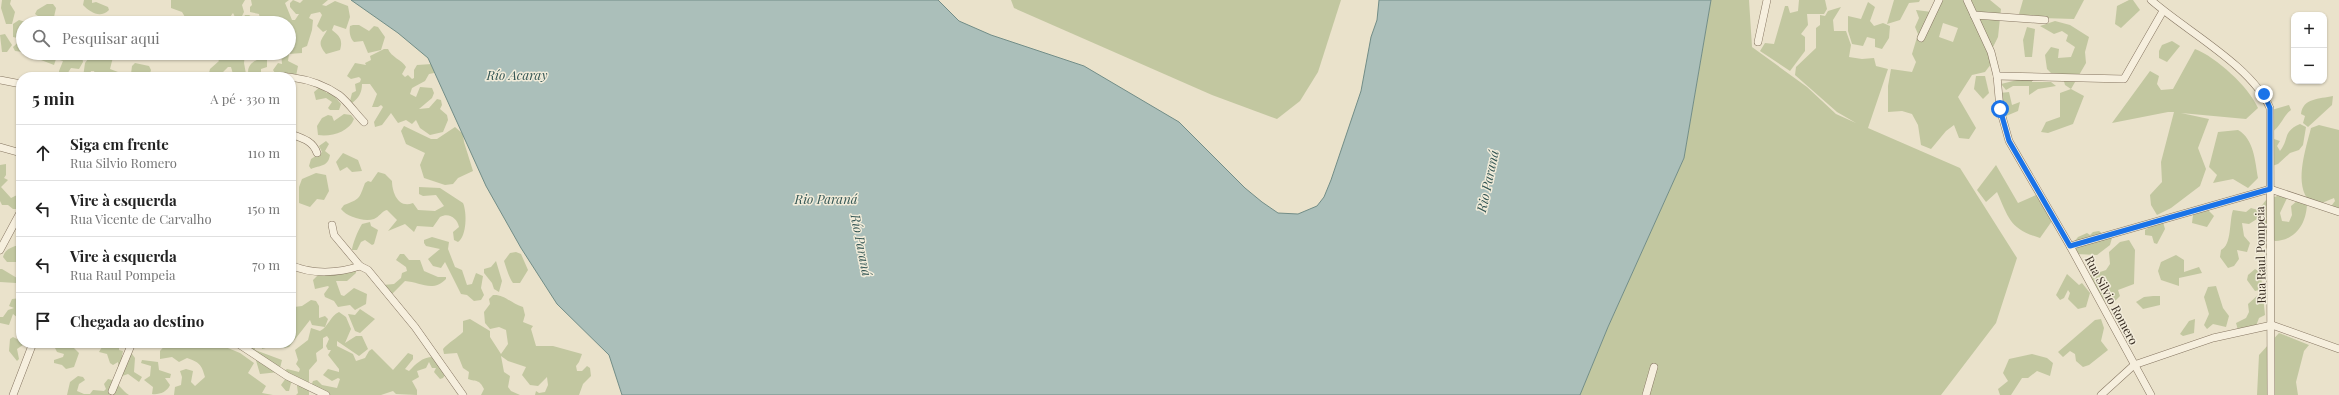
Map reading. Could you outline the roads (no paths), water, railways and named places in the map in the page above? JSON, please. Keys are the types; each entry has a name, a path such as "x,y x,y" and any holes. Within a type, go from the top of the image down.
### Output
{"street":[{"path":"1758,42 1767,0"},
{"path":"1921,38 1938,0"},
{"name":"Rua Silvio Romero","path":"1967,0 1984,34 1997,76 2000,109 2009,141 2070,246 2151,395"},
{"name":"Rua Raul Pompeia","path":"2151,0 2163,11 2239,69 2264,94 2270,108 2272,325 2271,395"},
{"path":"1997,76 2124,79 2163,11"},
{"path":"1974,15 2045,20"},
{"path":"296,77 308,80 339,95 364,122"},
{"path":"0,80 16,83"},
{"path":"296,136 305,139 315,147 317,153"},
{"path":"0,147 16,152"},
{"path":"2070,246 2270,189 2339,212"},
{"path":"0,250 16,220"},
{"path":"332,225 334,235 360,266 368,270 415,327 463,395"},
{"path":"296,267 308,272 350,269 360,266"},
{"path":"2101,395 2134,365 2213,338 2272,325 2339,349"},
{"path":"12,395 31,348"},
{"path":"112,391 130,348"},
{"path":"244,348 286,376 326,395"},
{"path":"1646,395 1654,367"}],"water":[{"name":"Rio Paraná","path":"351,0 938,0 959,21 991,35 1084,66 1179,122 1245,188 1262,202 1278,213 1298,214 1317,206 1324,197 1331,180 1361,91 1371,37 1377,20 1379,0 1711,0 1684,158 1608,327 1580,395 622,395 609,355 557,304 521,248 486,186 428,58 398,33"}],"water label":[{"name":"Río Acaray","path":"517,74"},
{"name":"Río Paraná","path":"862,245"}]}
